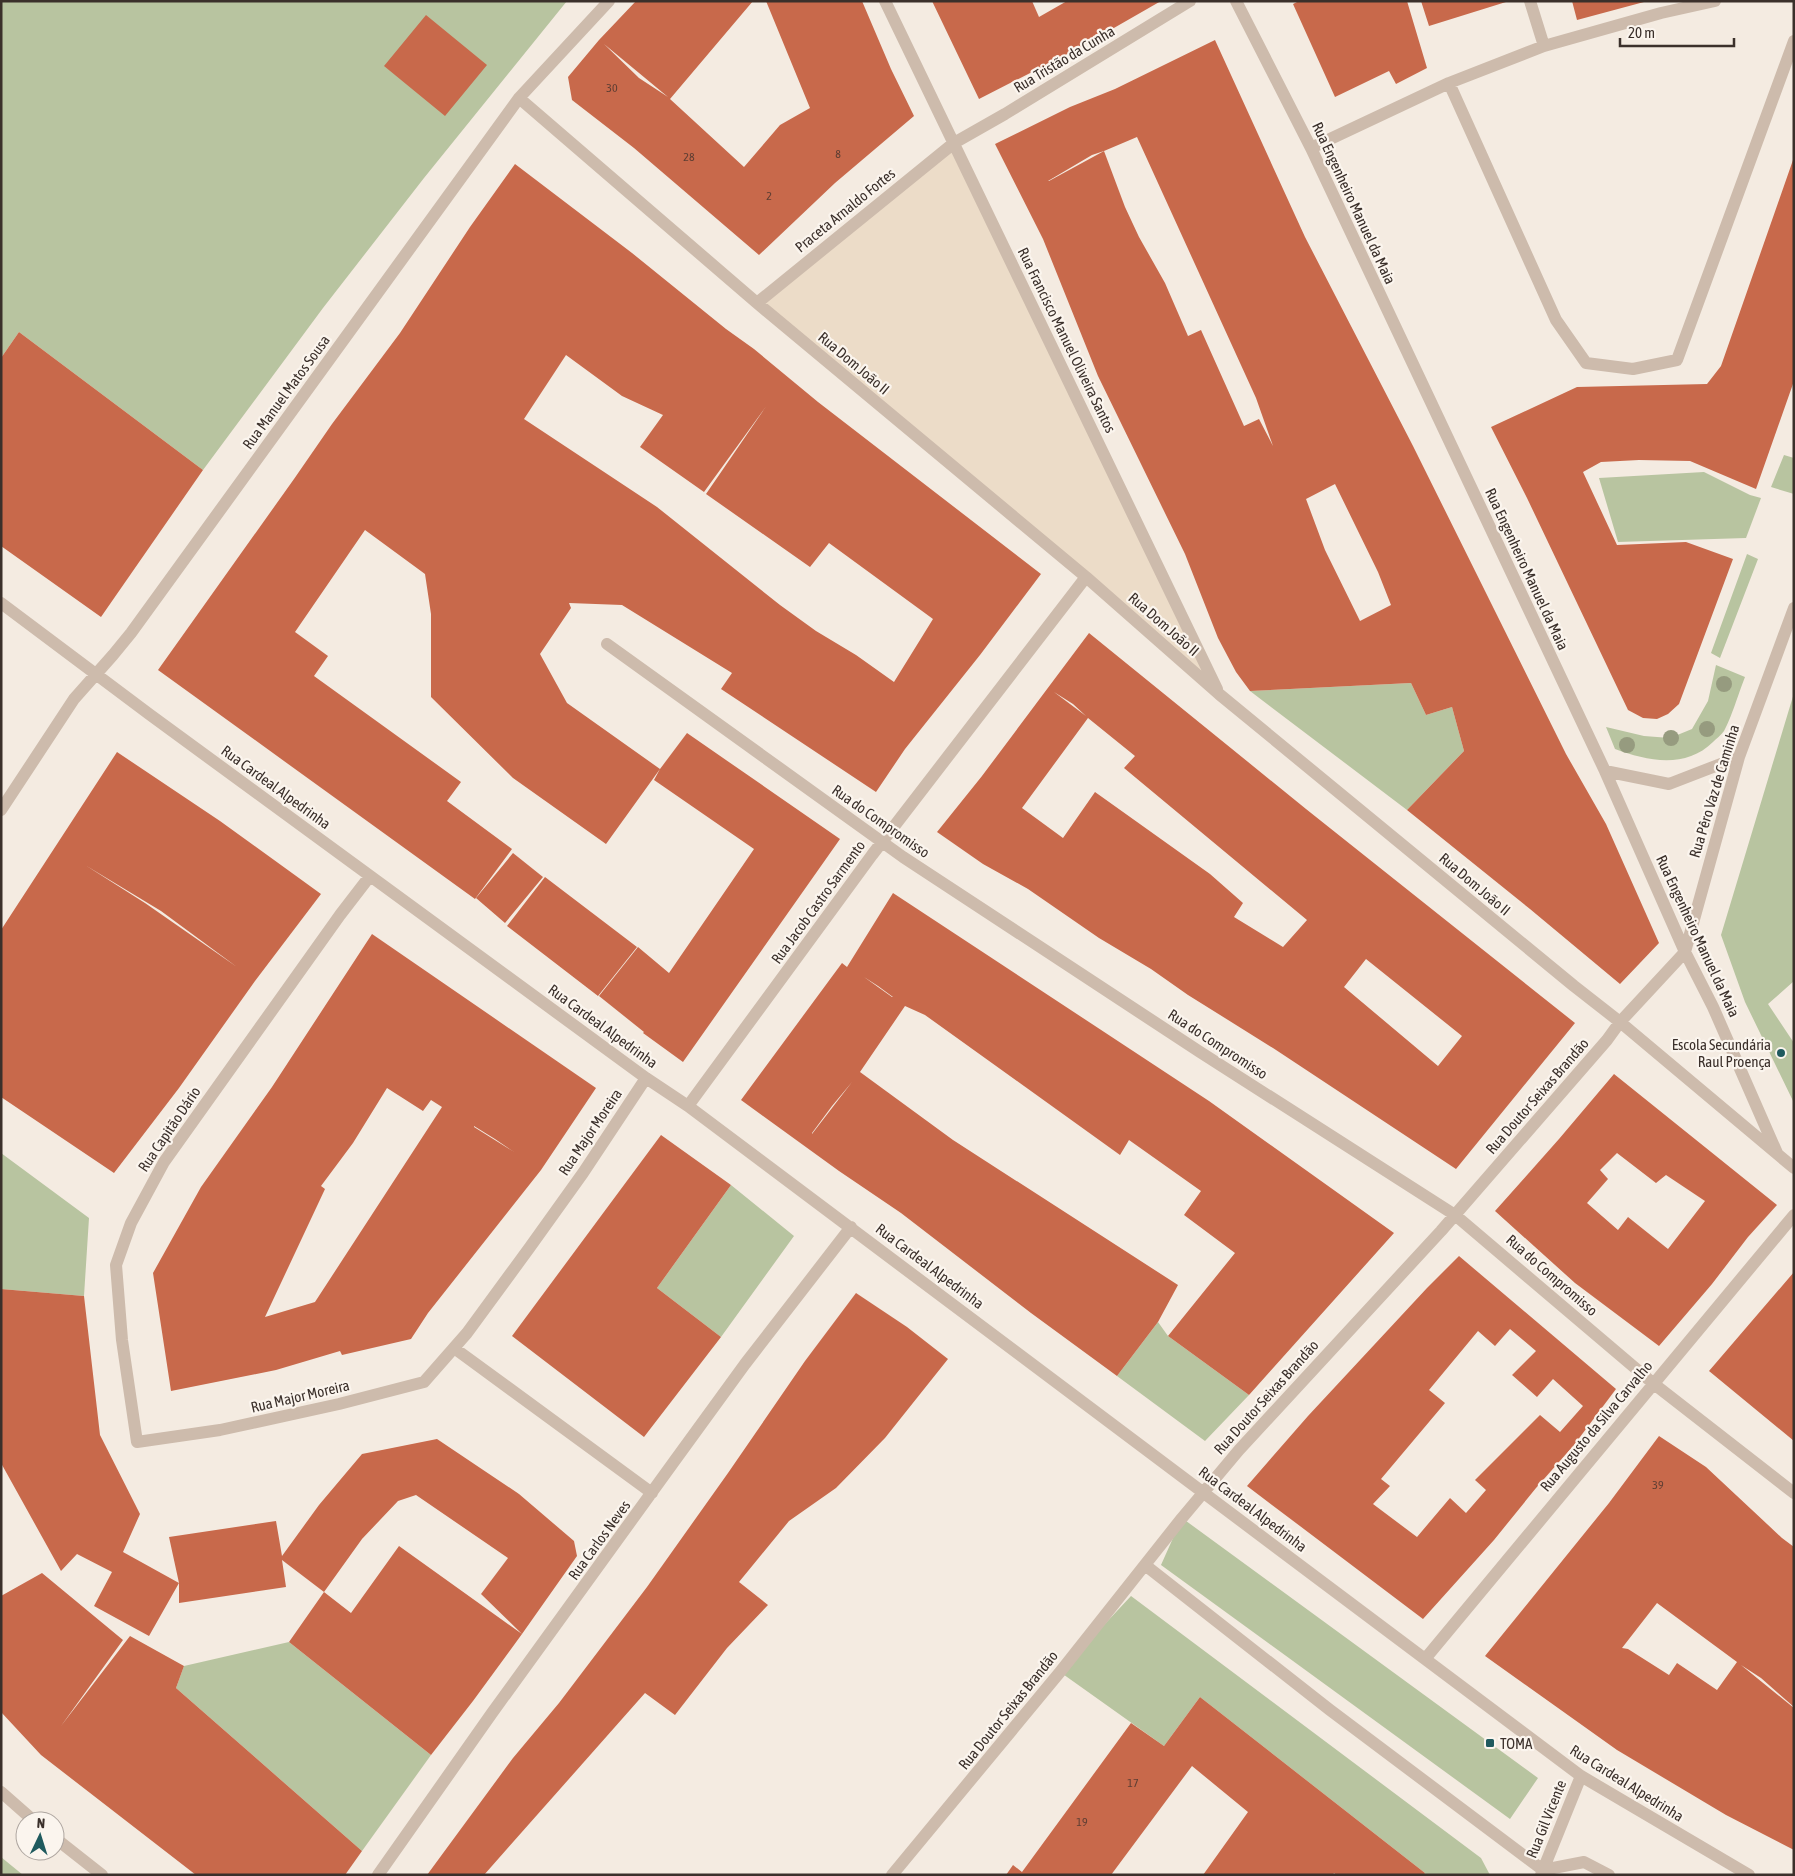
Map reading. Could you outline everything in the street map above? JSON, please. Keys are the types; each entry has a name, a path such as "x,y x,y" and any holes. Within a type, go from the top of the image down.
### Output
{"street":[{"name":"Rua Manuel Matos Sousa","path":"1,810 74,699 131,633 519,98 609,1"},
{"name":"Rua Francisco Manuel Oliveira Santos","path":"885,1 1219,694"},
{"name":"Rua Tristão da Cunha","path":"954,143 1190,1"},
{"name":"Rua Engenheiro Manuel da Maia","path":"1236,1 1311,148 1604,771 1685,952 1713,1007 1778,1155"},
{"path":"1530,1 1544,46"},
{"path":"1311,148 1449,83 1544,46 1661,13 1715,1"},
{"path":"1449,83 1556,320 1586,363 1633,369 1677,360 1794,41"},
{"name":"Rua Dom João II","path":"519,98 757,303 1086,577 1219,694 1620,1022 1794,1168"},
{"name":"Praceta Arnaldo Fortes","path":"757,303 954,143"},
{"name":"Rua Jacob Castro Sarmento","path":"688,1106 882,842 1086,577"},
{"name":"Rua Cardeal Alpedrinha","path":"1,603 370,876 646,1078 688,1106 1581,1776 1749,1875"},
{"name":"Rua Pêro Vaz de Caminha","path":"1620,1022 1685,952 1739,757 1794,608"},
{"name":"Rua do Compromisso","path":"607,644 903,857 1200,1052 1455,1215 1654,1384 1794,1493"},
{"path":"1604,771 1669,784 1739,757"},
{"name":"Rua Capitão Dário","path":"137,1442 122,1340 116,1265 131,1223 164,1162 340,915 370,876"},
{"name":"Rua Doutor Seixas Brandão","path":"892,1875 1060,1672 1203,1492 1239,1450 1455,1215 1607,1040 1620,1022"},
{"name":"Rua Major Moreira","path":"137,1442 220,1430 339,1404 424,1382 467,1333 583,1173 646,1078"},
{"name":"Rua Augusto da Silva Carvalho","path":"1425,1659 1794,1215"},
{"name":"Rua Carlos Neves","path":"378,1875 492,1713 745,1364 851,1228"},
{"path":"454,1348 652,1493"},
{"path":"1145,1565 1330,1710 1542,1872 1584,1862 1609,1875"},
{"name":"Rua Gil Vicente","path":"1542,1872 1581,1776"},
{"path":"1,1792 23,1811"},
{"path":"65,1846 102,1875"}],"green space":[{"path":"1,1 567,1 424,178 323,308 203,470 19,332 1,358"},
{"path":"1784,455 1794,458 1794,494 1771,487"},
{"path":"1704,472 1750,495 1761,498 1746,538 1618,542 1599,478"},
{"path":"1747,554 1758,559 1720,658 1711,653"},
{"path":"1716,665 1745,677 1727,726 1713,742 1702,751 1691,756 1666,760 1640,757 1615,749 1606,727 1644,736 1670,738 1692,729 1708,701"},
{"path":"1411,683 1426,715 1452,707 1464,751 1407,810 1250,691"},
{"path":"1794,693 1794,981 1768,1004 1794,1043 1794,1103 1745,1002 1721,935"},
{"path":"1,1153 89,1218 84,1296 1,1289"},
{"path":"731,1185 794,1236 721,1337 657,1288"},
{"path":"1158,1322 1168,1336 1249,1395 1205,1441 1117,1376"},
{"path":"1182,1518 1538,1778 1510,1819 1161,1565"},
{"path":"1131,1596 1481,1858 1490,1875 1424,1875 1425,1873 1200,1697 1164,1746 1060,1672"},
{"path":"289,1642 431,1755 362,1851 176,1688 184,1666"},
{"path":"1,1857 23,1875 1,1875"}],"shaded area":[{"path":"954,143 1219,694 757,303"}],"building":[{"path":"636,1 753,1 670,99 744,167 780,125 810,108 766,1 862,1 891,69 914,116 835,183 759,255 634,148 572,100 568,77 599,40","holes":["604,44 668,97 639,78"]},
{"path":"932,1 1032,1 1039,17 1067,1 1161,1 1079,48 979,99"},
{"path":"1299,1 1407,1 1427,68 1396,84 1389,71 1335,97 1293,4"},
{"path":"1421,1 1506,1 1506,2 1429,26"},
{"path":"1572,1 1643,1 1644,2 1577,20"},
{"path":"426,15 487,65 445,116 384,66"},
{"path":"1215,40 1305,237 1413,446 1566,754 1606,824 1659,943 1620,984 1407,810 1464,751 1452,707 1426,715 1411,683 1250,691 1236,672 1218,638 1185,554 1098,376 1043,239 995,144 1070,107 1115,89","holes":["1137,137 1256,398 1273,446 1259,419 1244,426 1201,330 1188,336 1165,283 1139,237 1125,207 1104,151","1104,151 1049,181 1092,155","1335,484 1378,572 1391,605 1360,621 1325,550 1306,499"]},
{"path":"1793,160 1794,381 1756,489 1690,461 1639,460 1601,462 1583,472 1617,545 1686,542 1733,559 1679,704 1668,714 1657,719 1643,718 1628,710 1491,427 1577,387 1707,384 1721,366"},
{"path":"515,164 632,253 818,402 1041,574 980,655 905,749 876,792 721,689 732,673 622,605 569,603 571,608 540,654 567,703 660,769 606,844 513,778 431,697 431,614 425,574 365,530 295,632 328,656 314,676 461,782 447,801 512,849 475,899 158,670 332,424 400,333 470,227","holes":["566,355 622,396 663,415 640,447 704,492 767,405 706,494 810,567 829,543 933,619 894,682 780,605 657,507 524,419"]},
{"path":"19,332 203,470 101,617 1,546 1,358"},
{"path":"1089,633 1575,1023 1456,1169 1273,1048 1188,995 1151,969 1099,938 1028,889 983,864 937,832 982,776","holes":["1054,692 1073,704 1086,716","1088,718 1135,756 1124,768 1307,920 1283,947 1234,917 1243,903 1210,874 1095,792 1063,838 1022,808","1366,959 1462,1036 1438,1066 1344,987"]},
{"path":"687,733 840,839 683,1062 643,1033 599,996 638,947 669,973 754,849 654,780"},
{"path":"117,752 220,821 321,894 255,981 179,1088 114,1173 1,1097 1,930","holes":["85,865 161,911 237,967 145,903"]},
{"path":"513,853 543,877 505,923 476,898"},
{"path":"545,877 637,947 598,996 507,926"},
{"path":"893,893 1209,1101 1394,1233 1249,1395 1168,1336 1235,1253 1184,1215 1201,1191 1129,1140 1120,1155 925,1015 905,1006 860,1072 953,1140 1178,1285 1158,1322 1117,1376 1031,1313 901,1213 741,1100 842,963 847,967","holes":["864,977 878,986 893,997 892,997","852,1082 812,1134 832,1106"]},
{"path":"372,934 596,1088 541,1170 428,1313 411,1339 342,1355 340,1351 276,1370 171,1391 153,1273 201,1187 272,1087","holes":["387,1088 423,1111 431,1100 442,1107 315,1302 265,1317 325,1189 321,1186 353,1143","474,1127 495,1139 514,1152"]},
{"path":"1614,1074 1777,1205 1748,1237 1712,1284 1659,1346 1575,1283 1495,1211","holes":["1617,1153 1656,1183 1666,1175 1705,1201 1668,1249 1628,1217 1618,1230 1587,1203 1608,1179 1600,1170"]},
{"path":"661,1135 731,1185 657,1288 721,1337 644,1437 512,1336"},
{"path":"1459,1256 1616,1389 1574,1445 1494,1540 1423,1619 1247,1486 1308,1416","holes":["1510,1329 1536,1351 1512,1375 1537,1397 1553,1379 1583,1406 1560,1432 1540,1415 1475,1480 1486,1490 1466,1513 1450,1498 1417,1537 1373,1504 1390,1486 1381,1479 1445,1403 1429,1390 1478,1331 1495,1346"]},
{"path":"1794,1272 1794,1441 1709,1371"},
{"path":"1,1289 84,1296 100,1435 140,1514 123,1552 179,1583 149,1636 94,1606 112,1572 77,1554 61,1571 1,1463"},
{"path":"856,1293 907,1327 948,1359 885,1438 836,1488 789,1521 739,1582 768,1605 727,1648 675,1715 645,1693 484,1875 427,1875 513,1758 559,1703 647,1587 805,1361"},
{"path":"1659,1436 1706,1467 1794,1547 1794,1707 1761,1678 1741,1665 1794,1708 1794,1850 1726,1815 1617,1750 1485,1656 1609,1503","holes":["1657,1603 1737,1662 1717,1690 1677,1663 1669,1675 1628,1649 1622,1648"]},
{"path":"437,1439 519,1494 574,1541 577,1556 522,1634 481,1594 508,1558 416,1495 398,1501 362,1539 324,1592 282,1560 286,1587 179,1603 179,1583 169,1537 276,1521 282,1556 319,1505 362,1454"},
{"path":"399,1546 522,1634 431,1755 289,1642 324,1592 351,1613"},
{"path":"42,1573 123,1640 61,1726 130,1636 184,1666 176,1688 362,1851 345,1875 196,1875 41,1755 1,1712 1,1596"},
{"path":"1200,1697 1425,1873 1424,1875 1336,1875 1334,1873 1333,1875 1203,1875 1248,1812 1192,1766 1111,1875 1006,1875 1013,1865 1022,1872 1131,1723 1164,1746"}],"place":[{"name":"Escola Secundária Raul Proença","path":"1781,1053"},
{"name":"TOMA","path":"1490,1743"}]}
